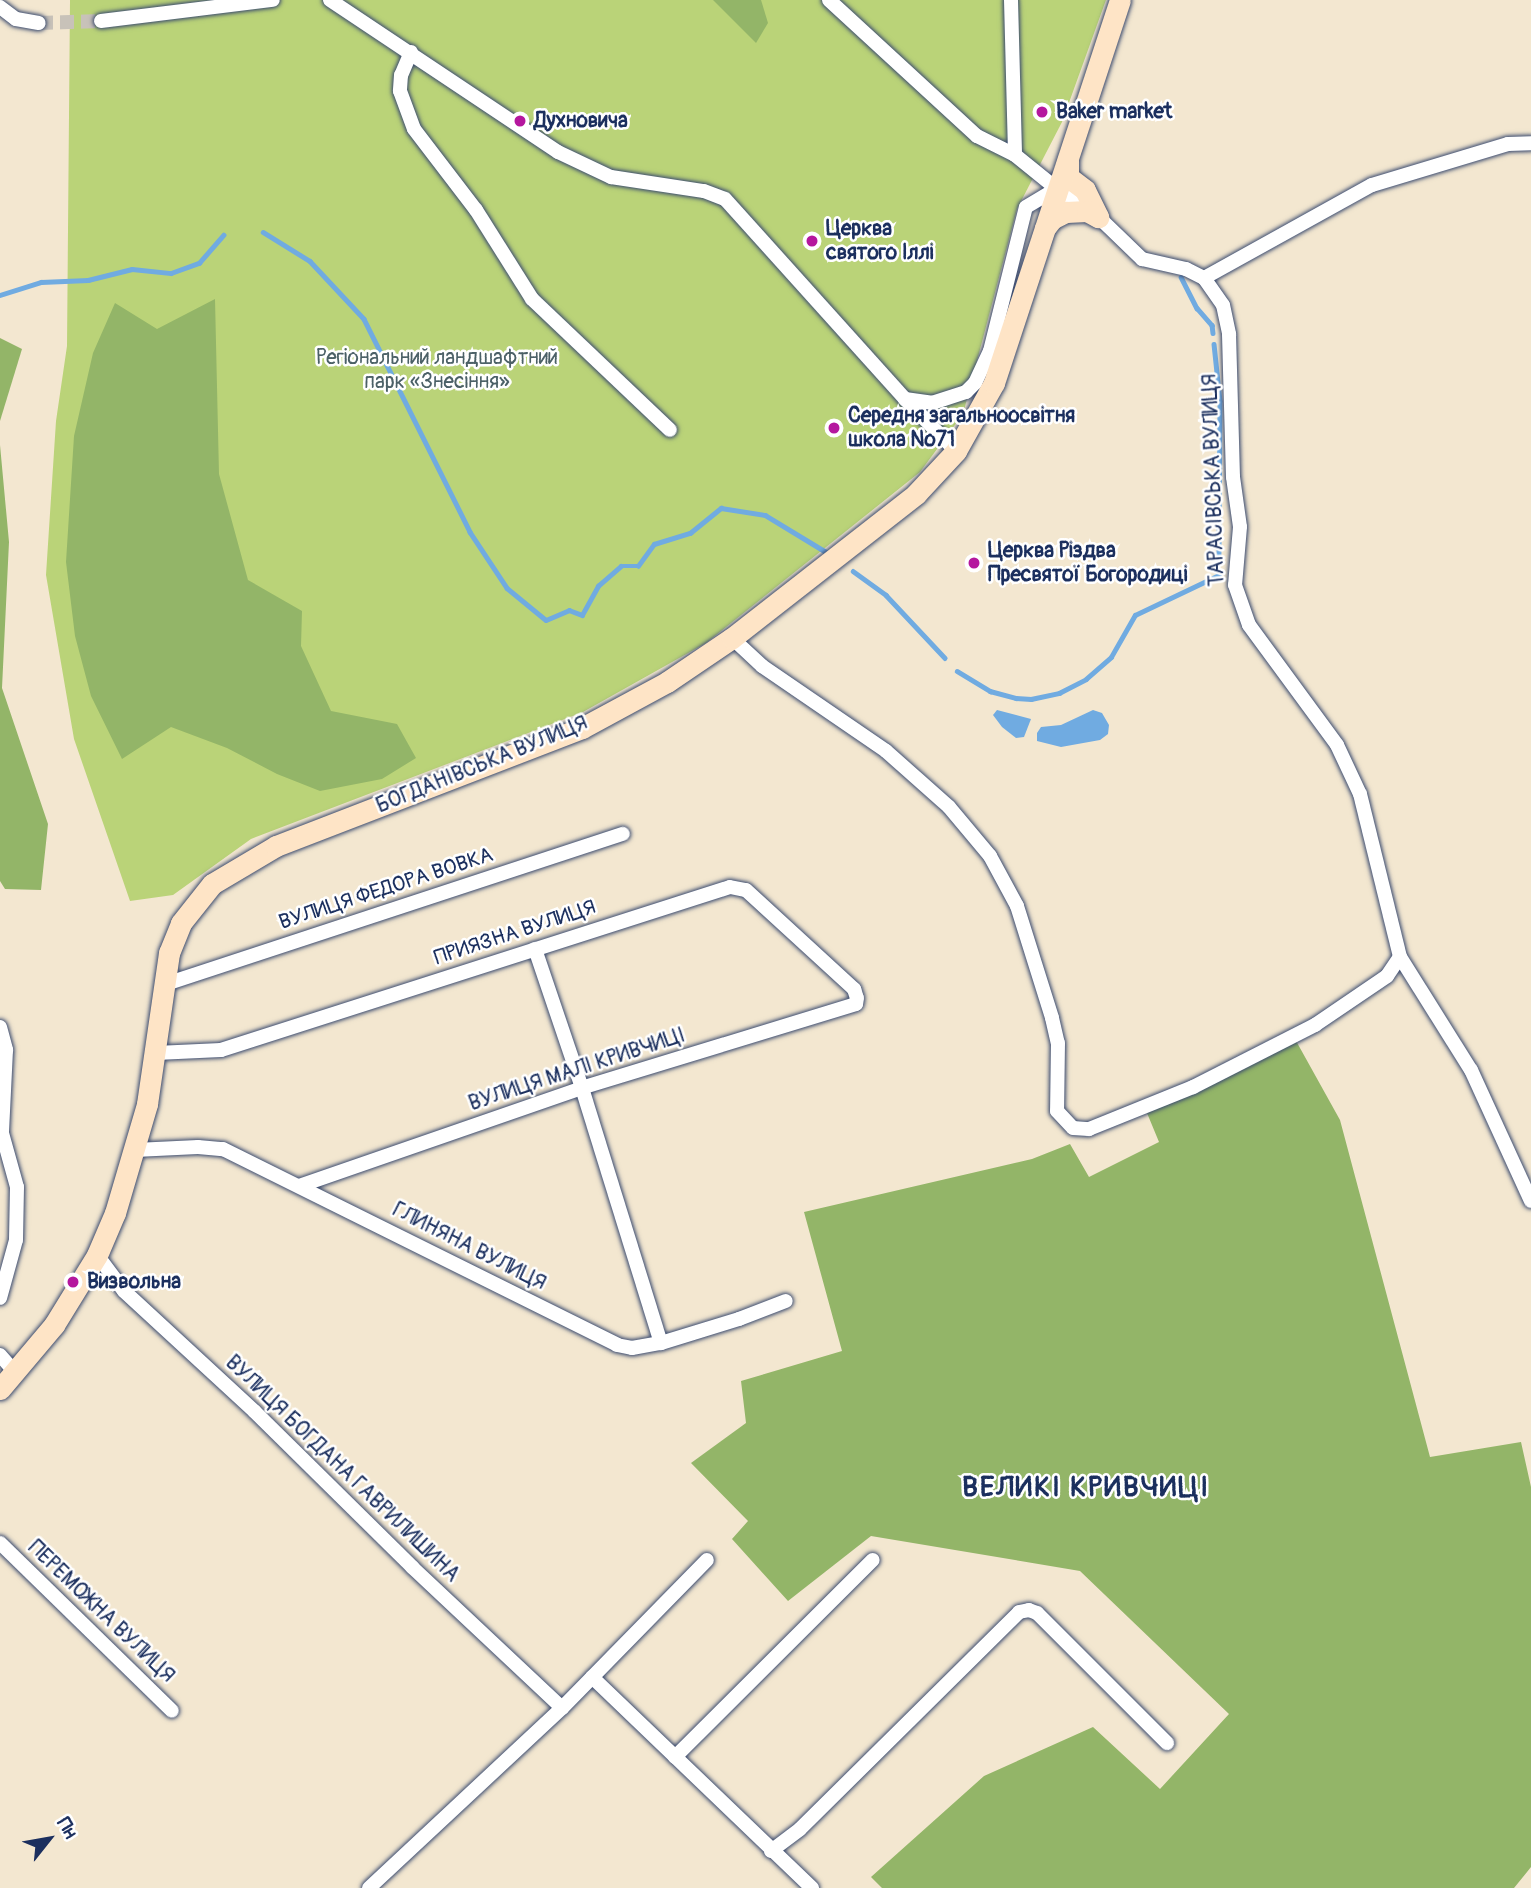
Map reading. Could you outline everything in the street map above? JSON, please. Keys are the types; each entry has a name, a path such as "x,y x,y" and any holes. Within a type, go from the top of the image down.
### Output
{"main road":[{"name":"БОГДАНІВСЬКА ВУЛИЦЯ","path":"0,1389 54,1325 97,1255 116,1213 135,1150 156,1053 169,953 181,923 212,884 238,866 276,846 582,728 667,682 732,638 916,494 956,452 994,383 1120,0"},
{"path":"1068,159 1068,177 1085,190 1098,217"},
{"path":"1044,230 1052,219 1066,212 1087,211 1098,217"}],"street":[{"path":"101,21 273,0"},
{"path":"330,0 558,152 611,177 704,191 725,199 956,452"},
{"path":"830,0 977,136 1015,155 1058,188 1084,203 1142,259 1186,269 1205,278 1371,185 1508,144 1531,143"},
{"path":"1011,0 1015,155"},
{"path":"0,7 16,19 39,23"},
{"path":"411,52 401,75 400,91 414,129 476,210 531,299 670,430"},
{"path":"905,399 932,404 967,391 975,383 990,351 1026,207 1058,188"},
{"name":"ТАРАСІВСЬКА ВУЛИЦЯ","path":"1205,278 1223,305 1229,334 1233,477 1240,527 1235,584 1249,625 1337,745 1360,794 1400,957 1471,1070 1531,1201"},
{"path":"732,638 762,666 886,751 948,807 990,856 1017,906 1052,1018 1058,1042 1058,1111 1073,1128 1089,1129 1193,1087 1315,1025 1387,976 1400,957"},
{"name":"ВУЛИЦЯ ФЕДОРА ВОВКА","path":"163,985 623,834"},
{"name":"ПРИЯЗНА ВУЛИЦЯ","path":"156,1053 221,1050 730,887 746,890 854,989"},
{"path":"535,949 582,1088 661,1343"},
{"name":"ВУЛИЦЯ МАЛІ КРИВЧИЦІ","path":"299,1186 582,1088 856,1004 854,989"},
{"path":"0,1027 6,1050 2,1133 17,1187 16,1240 0,1298"},
{"name":"ГЛИНЯНА ВУЛИЦЯ","path":"135,1150 198,1147 223,1149 617,1345 632,1348 661,1343 786,1301"},
{"name":"ВУЛИЦЯ БОГДАНА ГАВРИЛИШИНА","path":"97,1255 124,1291 255,1412 412,1567 562,1708"},
{"path":"0,1354 15,1372"},
{"name":"ПЕРЕМОЖНА ВУЛИЦЯ","path":"0,1543 172,1711"},
{"path":"369,1888 562,1708 707,1560"},
{"path":"675,1757 873,1560"},
{"path":"771,1851 800,1829 1019,1612 1029,1610 1037,1614 1167,1743"},
{"path":"592,1677 812,1888"}],"green space":[{"name":"Регіональний ландшафтний парк «Знесіння»","path":"70,0 1106,0 1062,122 1017,209 963,414 920,472 706,643 583,712 251,839 173,895 130,901 74,739 46,575 56,421 67,346"},
{"path":"713,0 761,0 768,23 756,43"},
{"path":"215,299 219,474 248,580 302,611 301,646 331,711 397,724 416,758 382,779 320,791 277,774 227,748 171,727 122,759 91,696 75,636 66,562 74,436 93,353 115,303 157,329"},
{"path":"0,338 22,349 0,421"},
{"path":"0,445 9,542 2,688 48,824 41,890 5,889 0,881"},
{"path":"1295,1039 1340,1120 1430,1457 1521,1442 1531,1487 1531,1867 1514,1888 882,1888 871,1877 984,1776 1093,1727 1160,1789 1229,1714 1080,1571 871,1536 788,1601 732,1539 748,1521 691,1463 746,1423 741,1381 842,1351 804,1212 1032,1159 1070,1144 1089,1177 1159,1142 1147,1113"}],"water":[{"path":"997,710 1031,719 1024,737 1016,738 1002,727 993,715"},
{"path":"1093,710 1102,713 1109,725 1108,734 1100,740 1061,747 1037,741 1037,733 1041,727 1061,725"}],"waterway":[{"path":"263,232 310,261 364,319 470,532 507,588 546,620 569,610 582,615 598,586 621,566 638,566 654,544 690,533 721,508 765,515 826,552"},
{"path":"0,295 41,282 88,280 132,269 171,273 199,263 223,235"},
{"path":"1181,277 1197,308 1212,325 1213,333"},
{"path":"1214,344 1220,401 1219,563"},
{"path":"853,571 886,595 945,658"},
{"path":"957,671 990,691 1016,698 1031,699 1059,693 1086,679 1111,657 1135,615 1219,575"}],"tunnel":[{"path":"39,23 101,21"}],"place":[{"name":"Baker market","path":"1042,112"},
{"name":"Духновича","path":"520,121"},
{"name":"Церква святого Іллі","path":"812,241"},
{"name":"Середня загальноосвітня школа №71","path":"834,428"},
{"name":"Церква Різдва Пресвятої Богородиці","path":"974,563"},
{"name":"Визвольна","path":"73,1282"}],"district":[{"name":"ВЕЛИКІ КРИВЧИЦІ","path":"1086,1488"}]}
